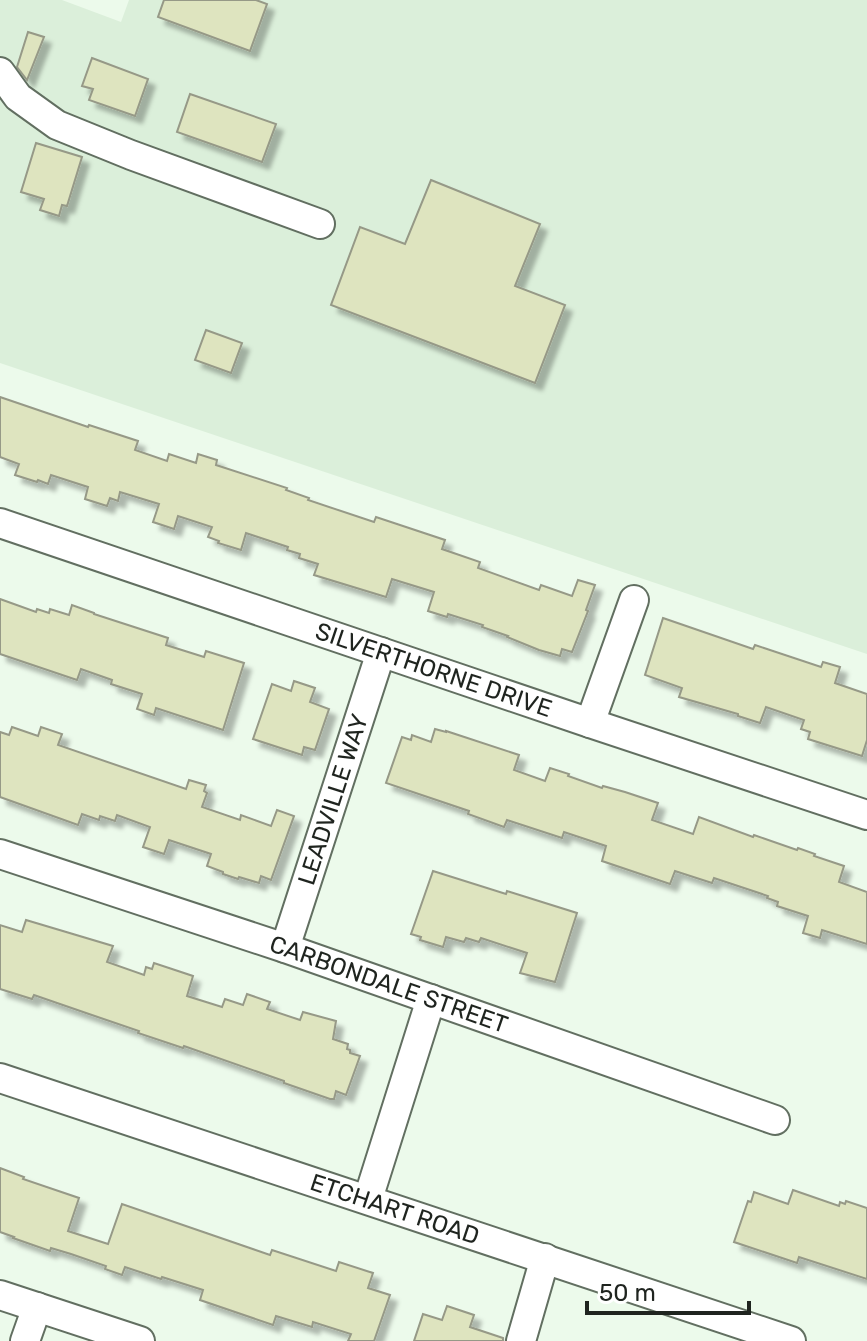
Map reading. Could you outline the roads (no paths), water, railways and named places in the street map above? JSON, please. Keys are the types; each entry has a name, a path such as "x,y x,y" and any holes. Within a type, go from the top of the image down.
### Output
{"street":[{"path":"0,72 18,97 57,125 320,224"},
{"name":"SILVERTHORNE DRIVE","path":"0,523 867,815"},
{"path":"590,723 634,600"},
{"name":"LEADVILLE WAY","path":"285,948 381,652"},
{"name":"CARBONDALE STREET","path":"0,854 285,948 775,1120"},
{"path":"368,1199 431,999"},
{"name":"ETCHART ROAD","path":"0,1078 791,1341"},
{"path":"521,1341 545,1258"},
{"path":"0,1295 140,1341"},
{"path":"25,1341 37,1307"}]}
